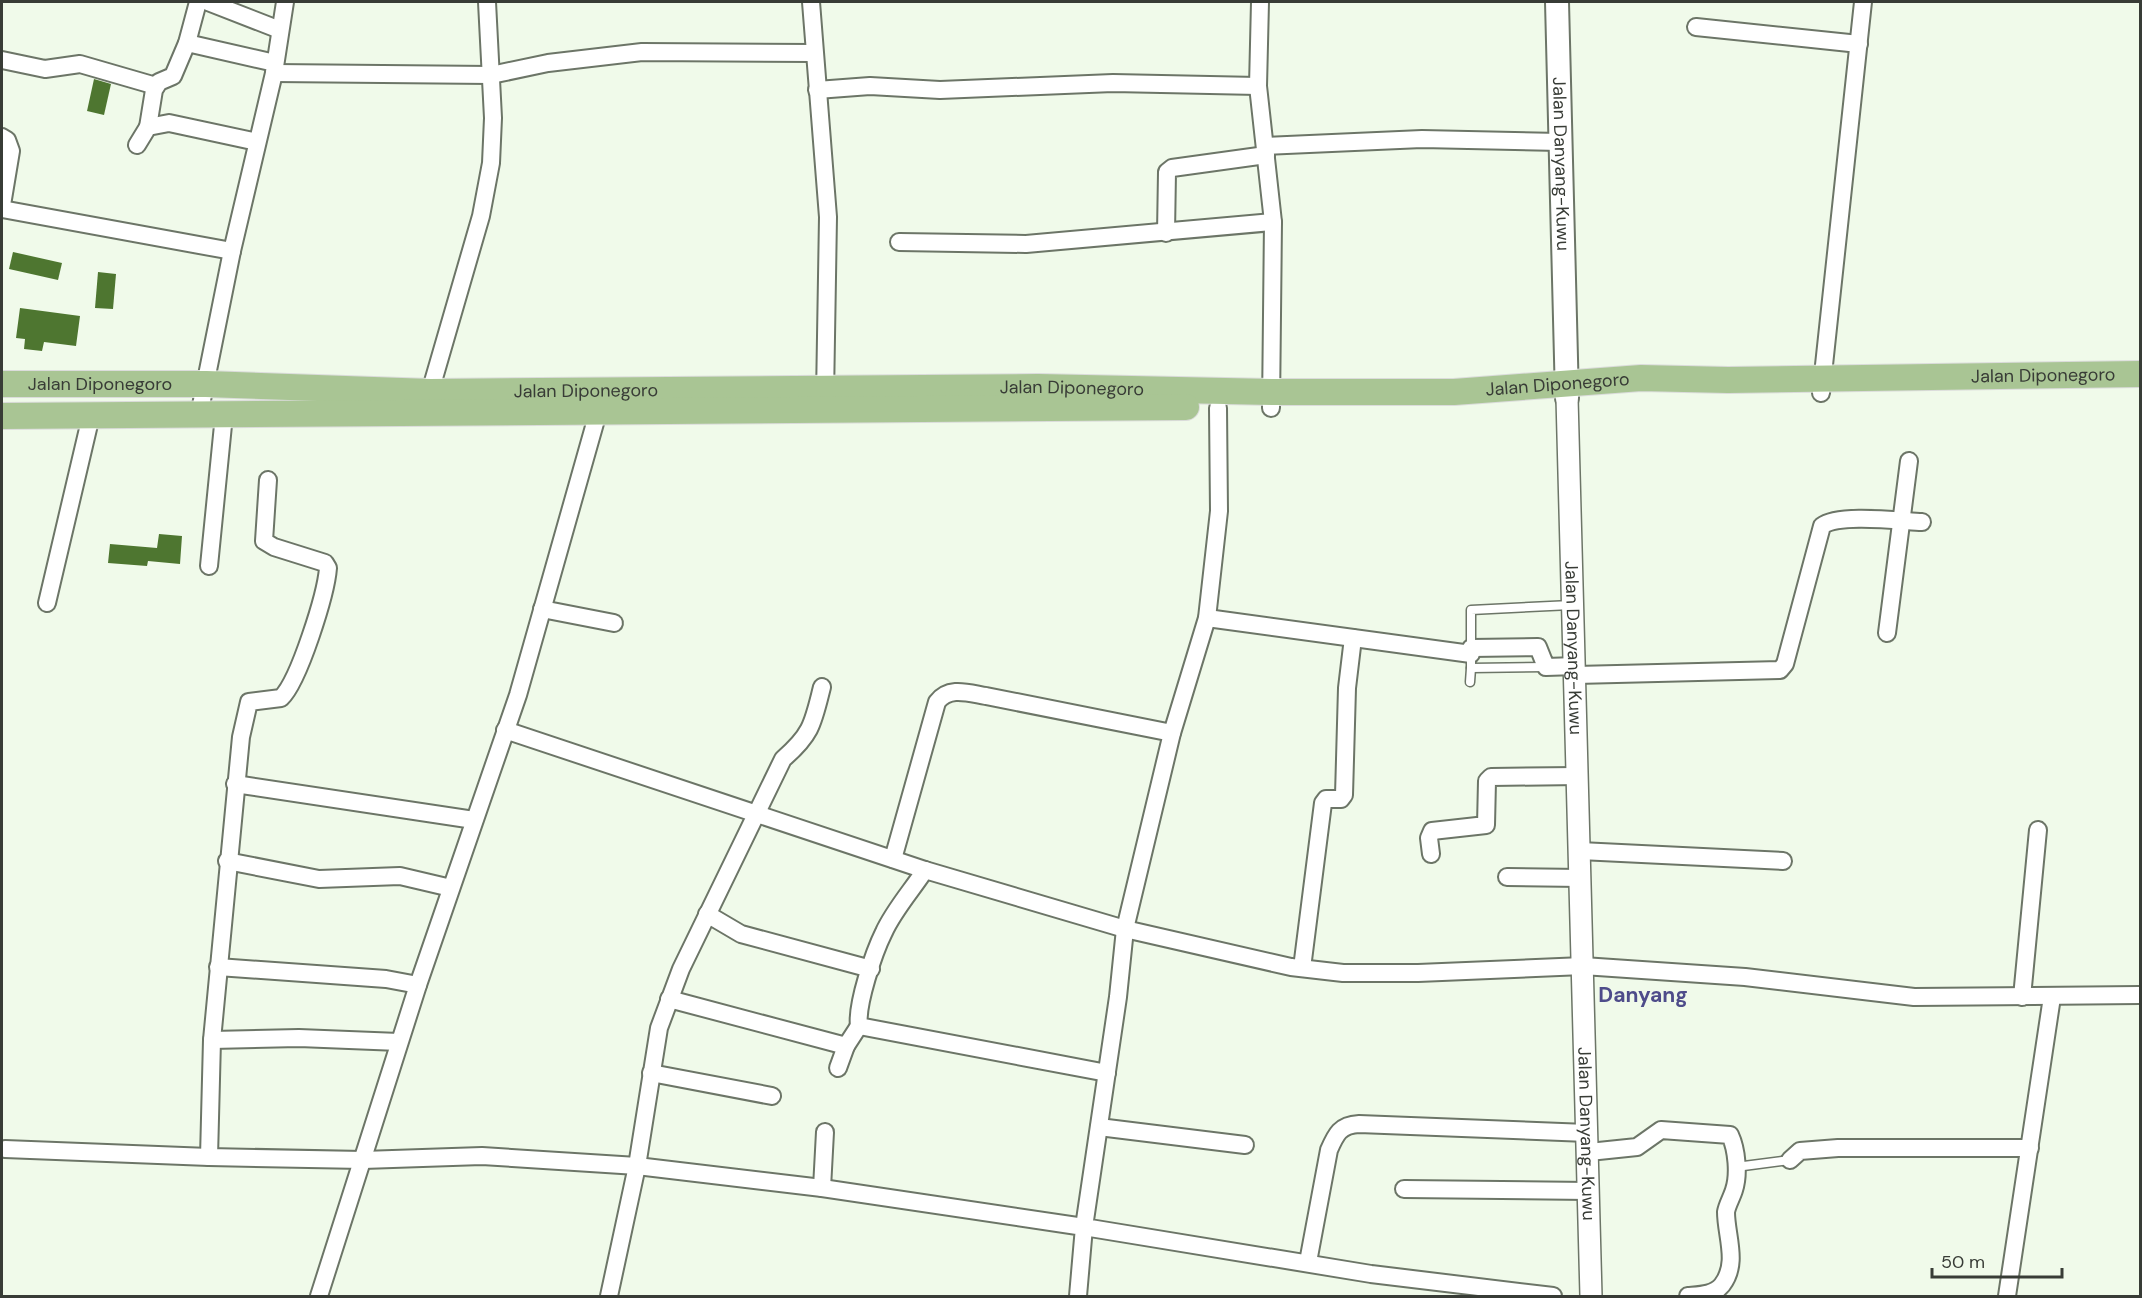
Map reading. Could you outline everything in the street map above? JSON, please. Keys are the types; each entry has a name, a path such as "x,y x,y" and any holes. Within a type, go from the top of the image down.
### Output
{"main road":[{"name":"Jalan Danyang-Kuwu","path":"1557,2 1566,390"},
{"name":"Jalan Diponegoro","path":"825,399 1038,387 1376,408 1566,390 1822,385 2140,374"},
{"name":"Jalan Diponegoro","path":"2,384 206,384 601,401"},
{"name":"Jalan Diponegoro","path":"1822,385 2140,389"},
{"name":"Jalan Diponegoro","path":"2,416 212,415 601,401 825,399 1218,408 1271,400"}],"street":[{"path":"2,60 45,69 80,64 156,86 173,76 187,43 198,2"},
{"path":"208,2 280,30"},
{"path":"209,566 212,415 206,384 232,251 274,68 285,2"},
{"path":"430,392 481,216 491,163 493,118 487,2"},
{"path":"811,2 828,217 825,399"},
{"path":"1260,2 1258,86 1273,222 1271,400"},
{"path":"1822,385 1863,2"},
{"path":"1696,27 1858,44"},
{"path":"187,43 274,68 491,75 548,63 642,52 814,53"},
{"path":"817,90 870,86 940,90 1113,83 1258,86"},
{"path":"137,145 148,127 156,86"},
{"path":"148,127 169,123 257,142"},
{"path":"2,137 7,140 11,151 2,207 232,251"},
{"path":"1166,233 1167,172 1172,168 1266,150 1422,139 1560,142"},
{"path":"899,242 1026,244 1273,222"},
{"name":"Jalan Danyang-Kuwu","path":"1566,390 1579,776 1591,1296"},
{"path":"319,1296 399,1042 506,730 601,401"},
{"path":"1078,1296 1084,1227 1100,1127 1125,929 1172,733 1207,618 1219,511 1218,408"},
{"path":"47,603 91,416"},
{"path":"1887,633 1909,461"},
{"path":"209,1157 212,1040 218,967 227,861 247,704 255,700 284,696 310,635 328,568 325,563 274,547 264,541 268,480"},
{"path":"1207,618 1471,657 1538,647 1546,667 1576,670 1780,670 1790,649 1822,526 1828,520 1844,519 1922,522"},
{"path":"542,609 614,623"},
{"path":"1302,968 1323,803 1326,798 1341,799 1344,795 1347,688 1353,638"},
{"path":"609,1296 637,1166 659,1028 669,999 707,914 783,759 803,742 813,723 822,687"},
{"path":"893,859 937,702 945,693 958,692 986,696 1172,733"},
{"path":"506,730 925,870 1125,929 1302,968 1343,973 1418,973 1583,966 1745,977 1914,997 2140,995"},
{"path":"1431,854 1429,838 1432,831 1486,825 1487,781 1491,777 1579,776"},
{"path":"236,784 474,820"},
{"path":"2022,997 2038,830"},
{"path":"1581,851 1783,861"},
{"path":"227,861 319,879 400,876 451,888"},
{"path":"838,1068 846,1046 859,1026 858,1018 871,969 884,932 925,870"},
{"path":"1507,877 1581,878"},
{"path":"707,914 741,934 871,969"},
{"path":"218,967 386,980 418,985"},
{"path":"2007,1296 2052,997"},
{"path":"669,999 846,1046"},
{"path":"859,1026 1107,1073"},
{"path":"212,1040 298,1038 399,1042"},
{"path":"651,1073 772,1096"},
{"path":"1308,1262 1329,1150 1334,1138 1344,1127 1359,1124 1636,1147 1661,1130 1705,1136 1723,1133 1730,1136 1732,1141 1736,1167 1735,1188 1726,1210 1731,1241 1730,1269 1722,1285 1712,1294 1688,1296"},
{"path":"1100,1127 1245,1145"},
{"path":"822,1188 825,1132"},
{"path":"1790,1160 1800,1151 1838,1148 2030,1148"},
{"path":"5,1149 363,1160 482,1156 637,1166 822,1188 1084,1227 1308,1262 1462,1292 1553,1296"},
{"path":"1404,1189 1589,1191"}],"lane":[{"path":"1470,682 1471,610 1574,604"},
{"path":"1736,1167 1790,1160"}],"building":[{"path":"94,79 111,84 104,115 87,111"},
{"path":"13,252 62,263 58,280 9,269"},
{"path":"98,272 116,274 113,309 95,308"},
{"path":"20,308 80,316 76,346 44,342 42,351 24,349 25,339 16,338"},
{"path":"159,534 182,536 180,564 148,561 147,566 108,563 110,544 157,548"}],"district":[{"name":"Danyang","path":"1643,995"}]}
